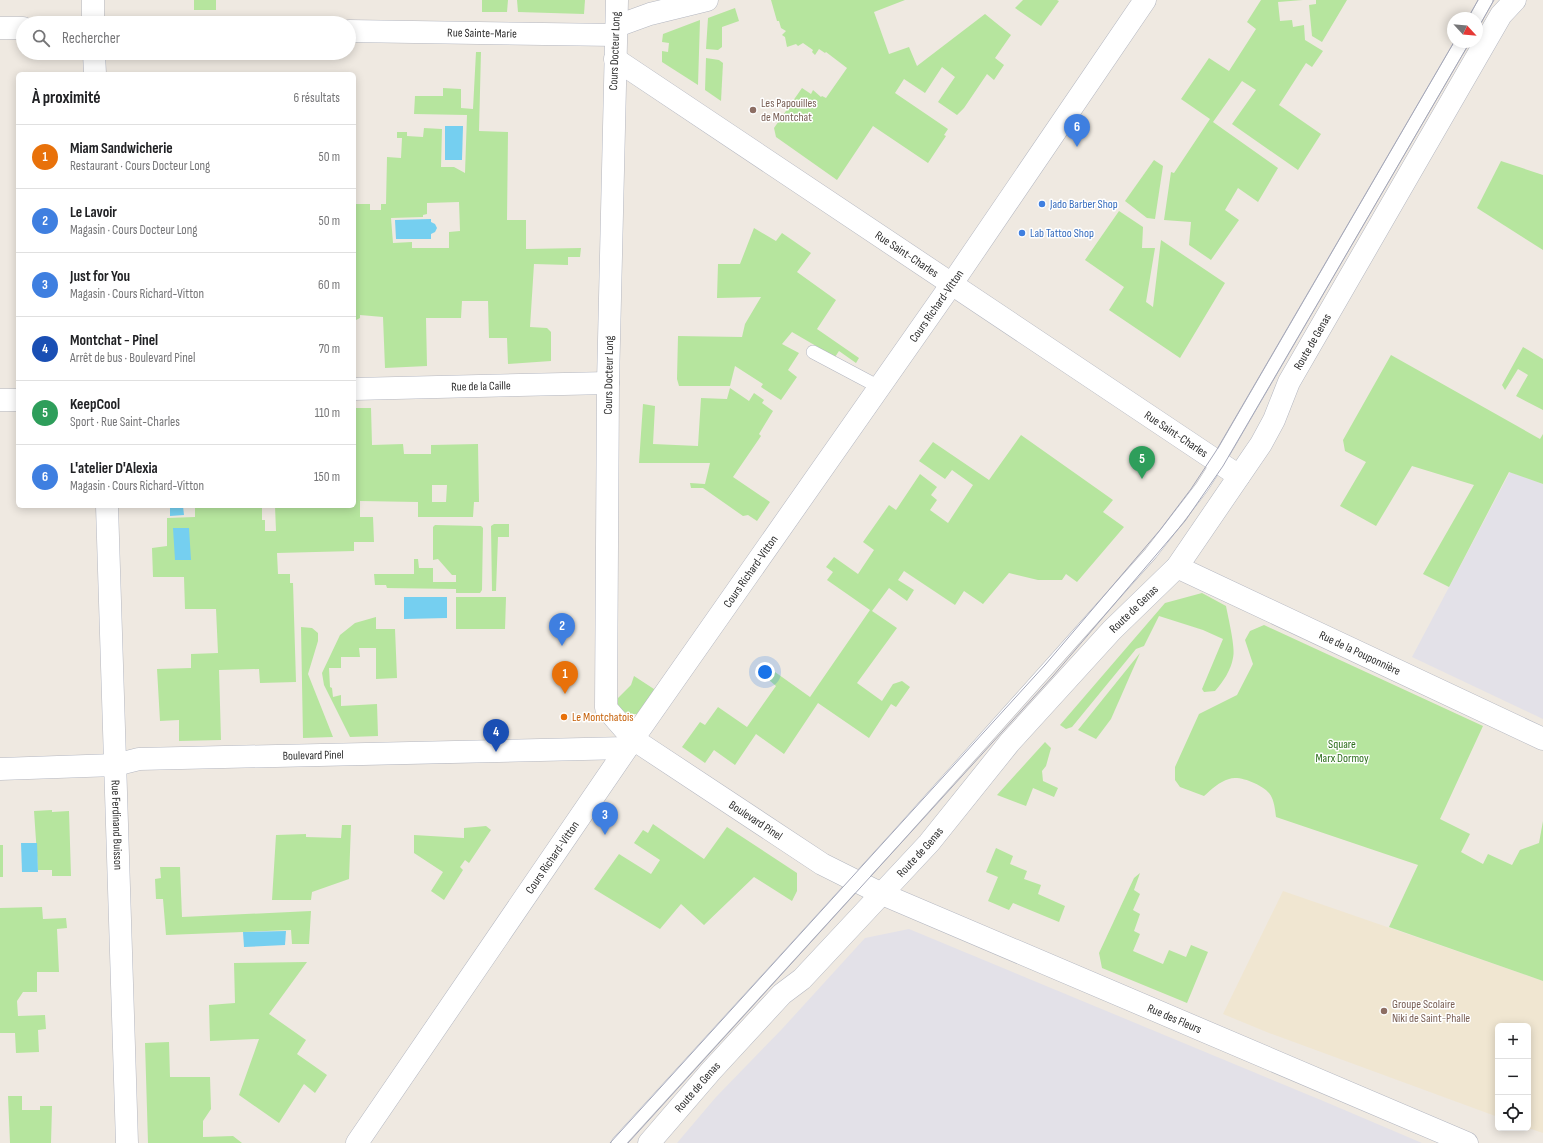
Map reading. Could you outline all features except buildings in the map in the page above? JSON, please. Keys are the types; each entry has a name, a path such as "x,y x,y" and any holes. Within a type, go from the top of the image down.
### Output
{"street":[{"path":"93,0 93,16"},
{"name":"Cours Docteur Long","path":"617,0 614,59 608,383 606,708 630,744"},
{"name":"Rue Sainte-Marie","path":"356,31 616,30 650,14 707,0"},
{"name":"Cours Richard-Vitton","path":"357,1143 630,744 951,285 1145,0"},
{"name":"Route de Genas","path":"649,1143 711,1071 772,1005 802,979 929,843 1010,742 1112,630 1177,567 1239,476 1274,420 1289,382 1497,22 1515,0"},
{"path":"0,28 16,28"},
{"name":"Rue Saint-Charles","path":"614,59 1239,476"},
{"path":"94,60 95,72"},
{"name":"Rue de la Caille","path":"356,390 608,383"},
{"path":"0,400 16,400"},
{"name":"Rue Ferdinand Buisson","path":"108,508 126,1143"},
{"name":"Rue de la Pouponnière","path":"1177,567 1543,739"},
{"name":"Boulevard Pinel","path":"0,769 115,765 139,759 630,744 822,864 882,894"},
{"name":"Rue des Fleurs","path":"882,894 1467,1143"}],"lane":[{"path":"1479,12 1486,0"},
{"name":"Route de Genas","path":"618,1143 1151,553 1202,487 1218,462 1459,48"},
{"path":"813,352 879,387"}],"shaded area":[{"path":"1510,472 1543,484 1543,719 1412,657"},
{"name":"Groupe Scolaire Niki de Saint-Phalle","path":"1283,891 1543,981 1543,1133 1531,1129 1531,1023 1495,1023 1495,1116 1269,1033 1223,1014"},
{"path":"909,929 1422,1143 677,1143 716,1097 782,1029 865,938"}],"green space":[{"path":"194,0 216,0 216,10 194,10"},
{"path":"482,0 508,0 507,12 482,12"},
{"path":"517,0 585,0 584,14 518,12"},
{"path":"771,0 905,0 874,12 889,54 909,47 917,66 985,14 1011,35 995,58 1004,65 994,80 987,74 964,108 957,115 938,102 955,77 942,67 925,93 904,79 895,93 948,129 944,135 946,136 928,163 873,126 837,180 776,137 774,128 802,88 811,94 813,90 821,97 826,98 847,68 826,52 825,53 819,49 815,55 812,52 813,50 803,43 798,46 796,44 787,47 785,37 782,35 786,31 781,28 779,21 777,21"},
{"path":"1023,0 1059,1 1041,26 1015,8"},
{"path":"1261,0 1303,0 1278,2 1280,21 1292,20 1293,27 1304,25 1305,40 1323,51 1312,67 1306,63 1279,105 1321,134 1298,170 1232,124 1256,90 1242,81 1213,122 1278,168 1258,202 1238,188 1225,210 1239,220 1211,260 1189,245 1191,222 1164,220 1171,172 1174,173 1210,119 1181,99 1209,58 1229,71 1256,29 1247,22"},
{"path":"1316,0 1347,0 1322,42 1312,36 1309,5 1316,4"},
{"path":"735,8 739,21 722,27 722,47 718,50 706,49 708,18"},
{"path":"700,20 698,85 662,62 662,51 668,52 669,43 662,42 663,34"},
{"path":"476,52 481,52 479,131 508,132 507,220 526,220 526,249 581,248 580,257 568,257 568,265 534,264 530,327 547,328 551,332 551,361 508,364 507,338 489,338 488,301 462,301 461,318 426,318 427,366 385,368 383,317 360,315 360,318 356,320 356,204 370,204 370,210 381,210 381,204 386,204 387,157 401,158 402,138 397,138 397,132 407,132 407,136 423,137 424,128 442,129 441,167 454,167 465,173 467,115 414,114 415,96 443,96 443,88 461,89 461,108 473,109","holes":["459,202 460,231 449,232 449,248 412,248 412,242 393,243 391,218 423,217 423,215 427,214 427,203"]},
{"path":"706,58 719,60 723,63 721,101 705,90"},
{"path":"1154,160 1163,166 1155,219 1147,218 1125,201"},
{"path":"1501,161 1543,175 1543,250 1477,208"},
{"path":"1119,211 1143,227 1142,248 1155,248 1146,302 1153,307 1161,240 1225,283 1180,358 1109,310 1124,287 1085,260"},
{"path":"754,228 776,241 782,233 811,253 797,272 836,300 817,329 859,358 856,363 839,351 835,357 792,332 782,344 799,353 788,370 797,377 781,400 761,387 763,384 735,366 730,386 679,386 677,379 678,336 742,337 745,324 761,297 717,298 718,264 740,264"},
{"path":"1523,347 1543,359 1543,410 1516,396 1528,375 1518,369 1505,390 1502,385"},
{"path":"1391,355 1540,439 1543,434 1543,484 1509,472 1449,587 1423,574 1474,485 1412,466 1376,526 1340,506 1366,462 1345,451 1343,440"},
{"path":"730,388 749,401 754,393 764,400 762,403 773,411 759,434 761,436 733,477 770,502 757,521 748,515 743,516 703,488 691,488 690,483 705,484 710,463 639,463 643,404 655,406 653,444 698,446 701,398 727,399"},
{"path":"356,408 371,408 372,445 403,444 404,454 431,454 431,445 478,444 479,502 474,502 473,517 418,517 418,502 360,501 360,517 373,517 374,542 354,542 354,551 277,553 278,574 290,574 290,583 293,583 296,682 260,683 259,669 219,670 221,740 179,741 179,720 160,721 157,669 191,668 191,654 218,653 216,609 185,609 184,577 153,577 152,548 167,546 167,518 195,517 195,508 262,508 262,520 265,520 265,531 276,531 275,508 356,508","holes":["432,485 447,485 446,502 432,502"]},
{"path":"1021,435 1113,500 1103,512 1124,527 1077,582 1066,574 1062,580 1038,580 1009,573 983,604 964,591 955,605 904,571 898,580 914,590 907,601 889,588 872,611 897,628 857,683 882,701 893,684 902,681 910,687 896,707 891,704 869,738 818,703 784,754 756,734 735,765 714,750 705,763 682,747 700,722 705,725 718,707 747,727 776,686 769,680 775,672 810,697 870,610 827,580 833,572 826,567 834,557 858,574 874,550 863,542 889,505 896,510 920,474 937,487 931,495 937,500 930,510 948,523 973,485 952,470 945,479 919,461 933,442 989,480"},
{"path":"494,524 509,524 509,537 498,537 496,591 492,591 491,526"},
{"path":"435,525 481,526 483,528 482,590 480,593 456,593 456,589 387,588 386,585 375,585 374,574 414,574 414,559 418,559 419,568 433,568 433,582 456,582 456,575 452,575 438,559 433,560 433,527"},
{"path":"1202,593 1226,606 1233,640 1234,654 1229,671 1215,691 1204,692 1202,689 1223,639 1203,630 1159,616 1144,646 1136,649 1072,727 1066,729 1060,725 1165,603"},
{"path":"456,597 506,597 505,629 456,629"},
{"path":"376,617 376,629 395,629 397,678 376,679 376,648 359,648 360,657 341,657 341,668 329,668 330,687 332,688 333,697 341,695 341,706 377,704 378,736 350,737 324,685 322,673 340,635 355,623"},
{"name":"Square Marx Dormoy","path":"1264,625 1483,726 1440,819 1470,834 1461,852 1483,864 1488,854 1512,865 1520,850 1539,843 1543,821 1543,981 1389,927 1418,865 1276,817 1275,807 1271,795 1256,784 1239,778 1225,780 1204,796 1180,787 1175,780 1175,767 1199,714 1237,695 1253,664 1245,640 1250,631"},
{"path":"301,627 312,628 318,633 318,641 308,674 333,737 303,738"},
{"path":"1140,653 1111,719 1096,739 1078,730"},
{"path":"634,676 657,691 638,714 628,714 618,708 618,698 631,685"},
{"path":"1045,742 1051,748 1046,766 1042,771 1043,781 1058,788 1054,797 1033,788 1026,806 997,795"},
{"path":"52,810 52,812 69,811 71,876 52,876 52,870 38,870 34,811"},
{"path":"653,824 704,859 727,827 797,873 797,891 792,901 754,877 704,925 681,904 660,929 594,889 619,854 651,874 660,860 634,843 643,830 648,833"},
{"path":"342,825 351,825 349,879 312,892 311,900 272,900 276,835 306,834 306,837 341,838"},
{"path":"486,826 491,830 469,863 465,860 460,867 463,870 444,900 431,891 443,872 414,853 414,835 464,838 464,828"},
{"path":"0,845 3,845 3,877 0,877"},
{"path":"996,848 1013,856 1010,864 1027,871 1024,879 1041,885 1038,894 1065,906 1059,922 1013,903 1009,910 988,901 998,877 986,872"},
{"path":"160,867 180,867 182,917 311,911 309,944 292,944 291,930 166,935 163,899 156,899 155,879 161,878"},
{"path":"1140,873 1134,890 1140,894 1133,910 1140,914 1134,931 1140,934 1133,951 1163,964 1169,950 1186,957 1191,945 1208,952 1187,1003 1102,968 1099,953 1134,878"},
{"path":"42,907 43,919 66,918 67,928 57,929 59,972 37,972 37,992 23,992 17,1001 18,1016 45,1015 46,1029 38,1030 39,1052 16,1053 15,1033 0,1033 0,908"},
{"path":"307,962 269,1014 306,1040 297,1054 327,1075 315,1093 304,1084 279,1123 239,1095 259,1039 210,1041 209,1005 235,1003 234,963"},
{"path":"169,1042 170,1077 210,1077 211,1109 203,1121 203,1137 233,1136 242,1143 148,1143 145,1043"},
{"path":"8,1096 22,1096 22,1110 40,1110 40,1106 52,1106 51,1143 10,1143"}],"water":[{"path":"445,126 463,126 462,160 445,160"},
{"path":"431,219 431,222 435,224 437,228 435,232 431,234 431,239 396,239 395,220"},
{"path":"170,508 183,508 184,515 170,516"},
{"path":"173,528 189,528 191,560 175,560"},
{"path":"404,597 447,597 447,618 404,619"},
{"path":"21,843 37,843 38,872 22,872"},
{"path":"286,931 285,945 244,947 243,932"}],"tram line":[{"path":"1471,12 1478,0"},
{"path":"1483,19 1494,0"},
{"path":"610,1143 1045,665 1160,530 1191,489 1216,451 1451,48"},
{"path":"628,1143 1053,676 1185,521 1223,466 1467,48"}],"place":[{"name":"Les Papouilles de Montchat","path":"753,110"},
{"name":"L'atelier D'Alexia","path":"1077,147"},
{"name":"Jado Barber Shop","path":"1042,204"},
{"name":"Lab Tattoo Shop","path":"1022,233"},
{"name":"KeepCool","path":"1142,479"},
{"name":"Le Lavoir","path":"562,646"},
{"name":"Miam Sandwicherie","path":"565,694"},
{"name":"Le Montchatois","path":"564,717"},
{"name":"Montchat - Pinel","path":"496,752"},
{"name":"Just for You","path":"605,835"},
{"name":"Groupe Scolaire Niki de Saint-Phalle","path":"1384,1011"}]}
